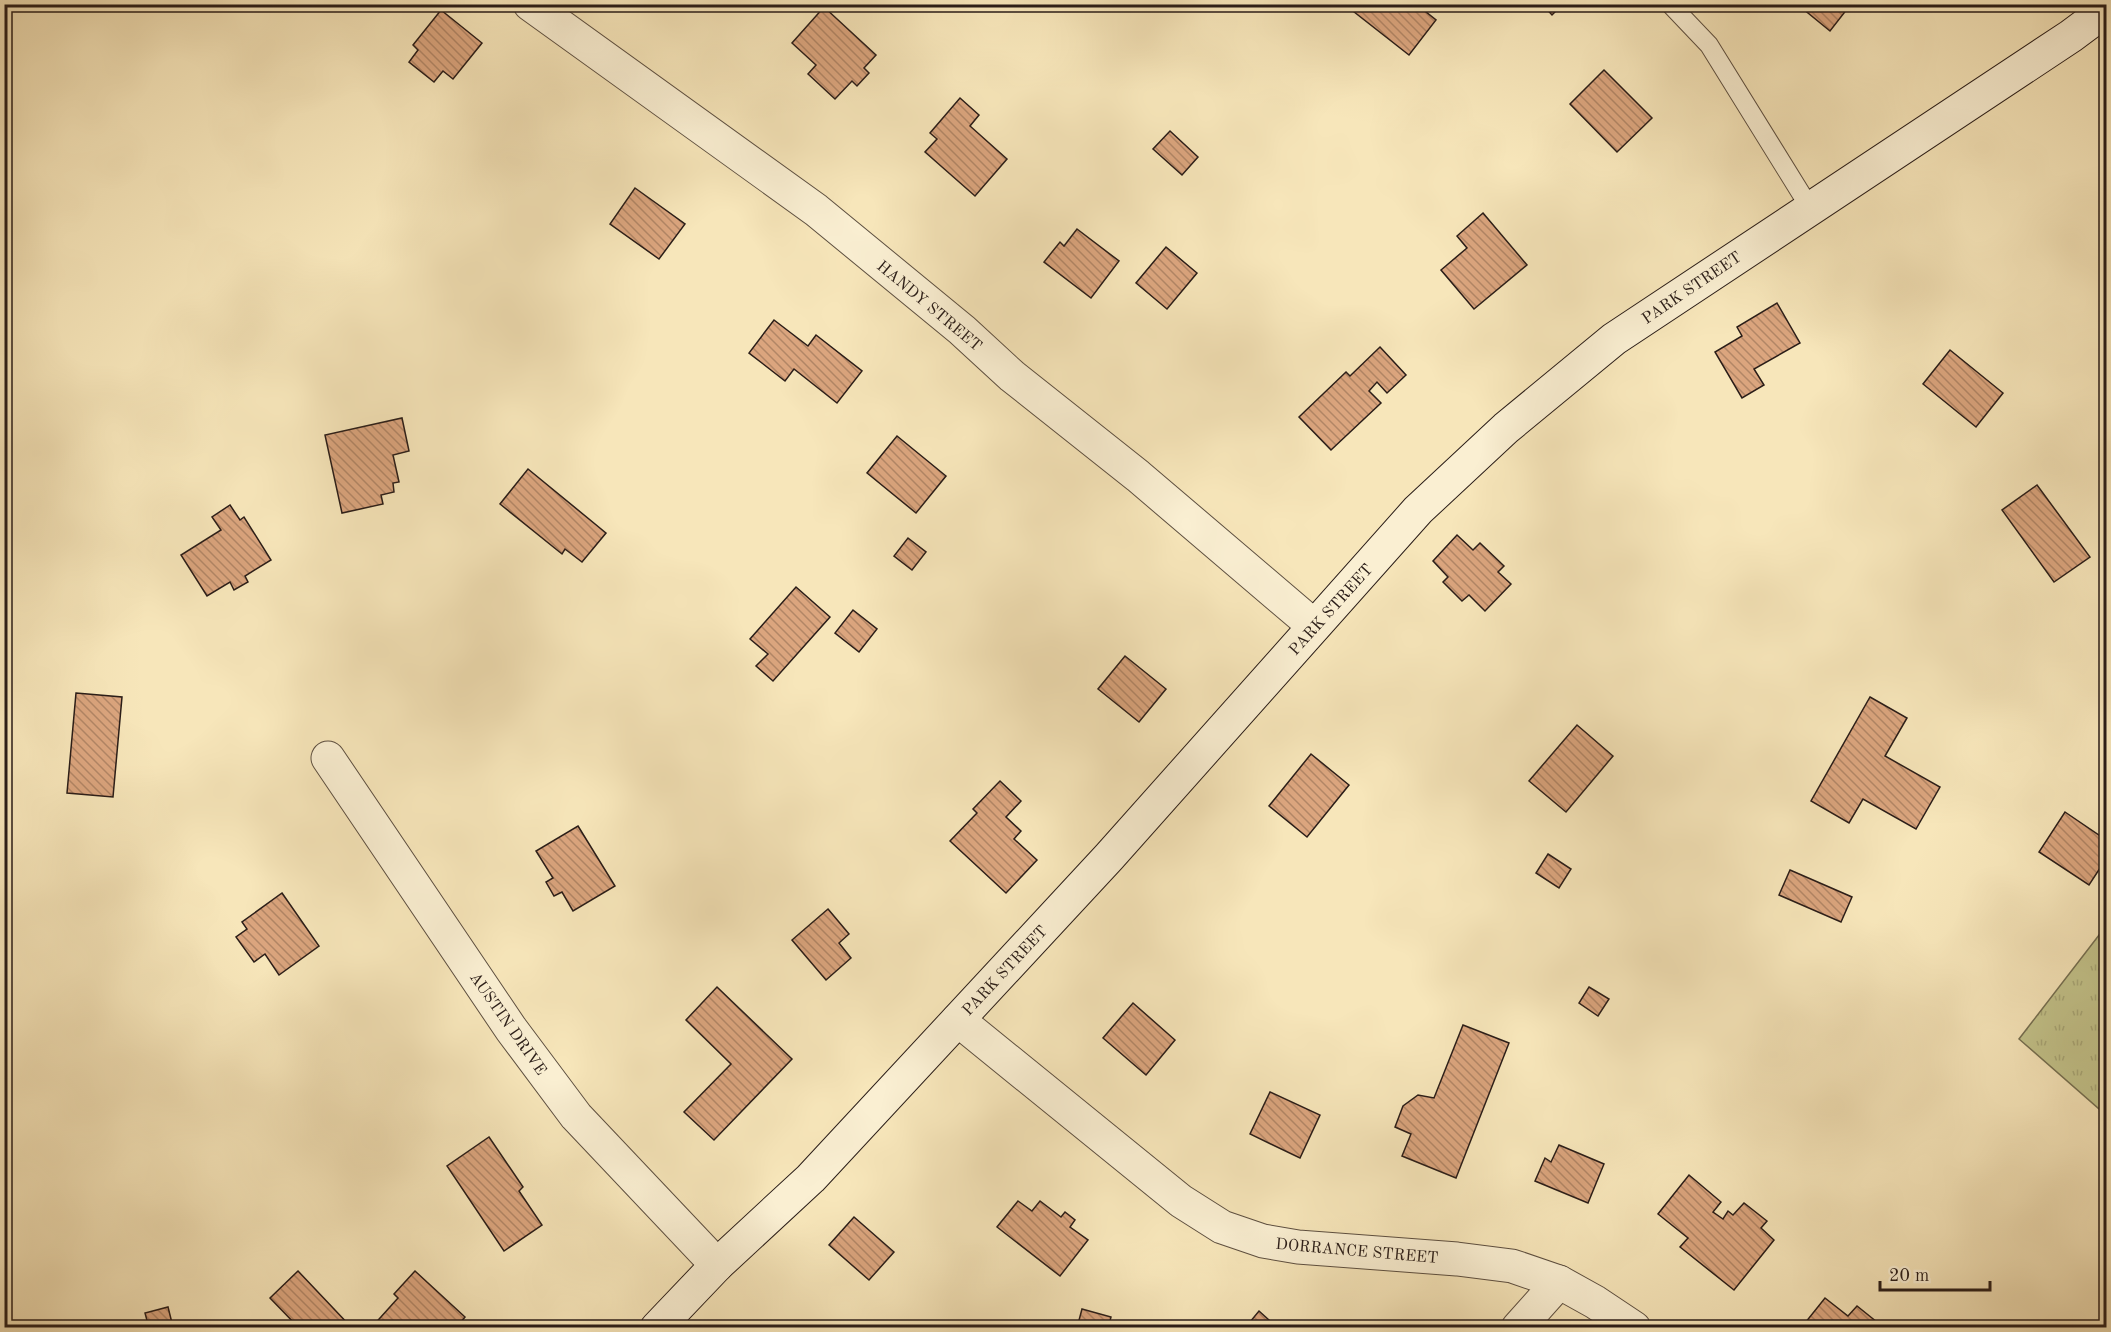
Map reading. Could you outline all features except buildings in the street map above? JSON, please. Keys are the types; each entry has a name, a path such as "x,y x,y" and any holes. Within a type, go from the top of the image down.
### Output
{"street":[{"name":"HANDY STREET","path":"530,4 816,210 962,330 1012,376 1148,484 1314,626"},
{"name":"PARK STREET","path":"657,1328 717,1265 811,1178 1109,857 1418,510 1506,428 1614,339 2053,48 2106,10"},
{"name":"AUSTIN DRIVE","path":"328,758 511,1029 576,1116 717,1265"},
{"name":"DORRANCE STREET","path":"958,1020 1181,1201 1222,1227 1263,1241 1298,1247 1457,1259 1512,1266 1559,1282 1634,1328"},
{"path":"1518,1328 1559,1282"}],"lane":[{"path":"1670,4 1709,45 1810,207"}],"green space":[{"path":"2106,926 2106,1115 2019,1039"}]}
